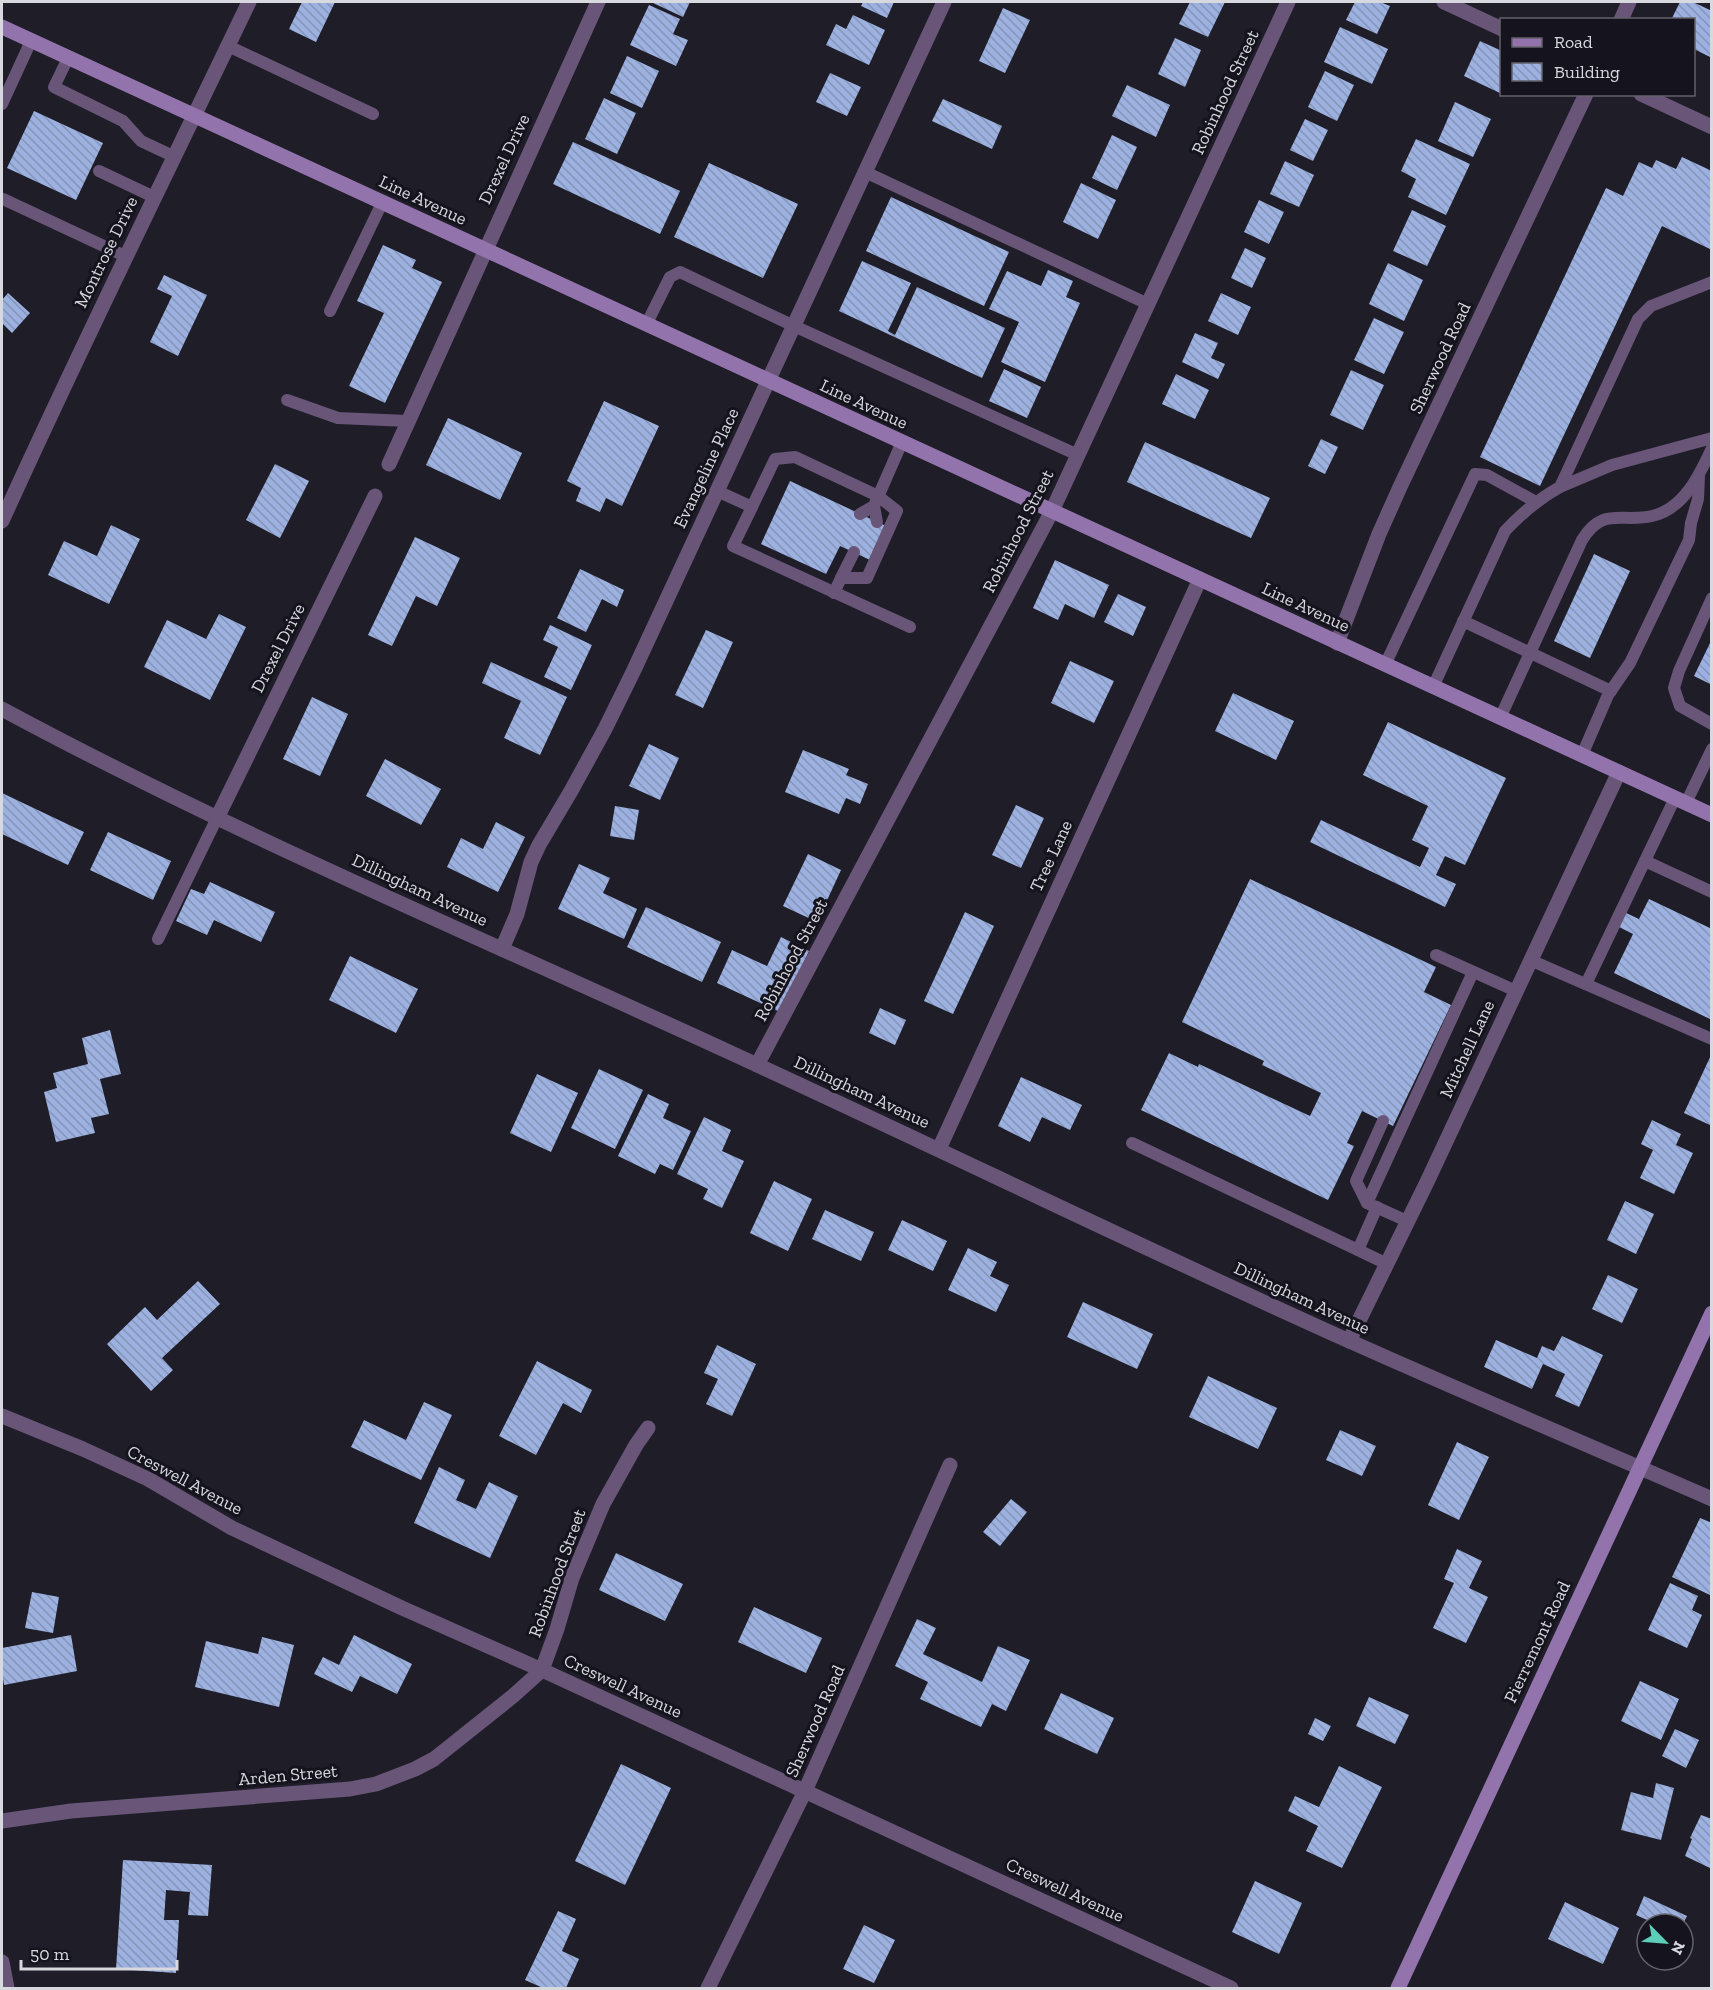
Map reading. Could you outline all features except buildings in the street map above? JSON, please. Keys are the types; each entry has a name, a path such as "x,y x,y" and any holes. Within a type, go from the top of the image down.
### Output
{"main road":[{"name":"Line Avenue","path":"2,27 1712,815"},
{"name":"Pierremont Road","path":"1398,1989 1712,1313"}],"street":[{"name":"Montrose Drive","path":"2,520 125,256 249,2"},
{"name":"Drexel Drive","path":"388,465 598,2"},
{"name":"Evangeline Place","path":"502,949 517,914 538,844 572,791 605,729 944,2"},
{"name":"Robinhood Street","path":"757,1065 1052,511 1288,2"},
{"path":"1444,2 1500,28"},
{"path":"1622,18 1629,2"},
{"name":"Sherwood Road","path":"1337,643 1379,534 1585,96"},
{"path":"1645,96 1712,128"},
{"name":"Drexel Drive","path":"217,818 375,496"},
{"name":"Tree Lane","path":"939,1149 1200,579"},
{"name":"Dillingham Avenue","path":"2,709 217,818 939,1149 1064,1210 1349,1341 1712,1499"},
{"name":"Mitchell Lane","path":"1349,1341 1619,772"},
{"name":"Creswell Avenue","path":"2,1416 148,1479 232,1528 402,1608 542,1670 1231,1989"},
{"name":"Robinhood Street","path":"542,1670 572,1578 603,1504 648,1428"},
{"name":"Sherwood Road","path":"708,1989 805,1791 951,1465"},
{"name":"Arden Street","path":"2,1821 71,1811 350,1790 376,1784 434,1759 542,1670"},
{"path":"2,1962 7,1989"}],"lane":[{"path":"2,104 6,84 31,41"},
{"path":"228,46 373,114"},
{"path":"68,58 54,87 123,122 141,141 175,157"},
{"path":"99,171 154,197"},
{"path":"865,172 1148,304"},
{"path":"3,199 125,256"},
{"path":"330,311 382,203"},
{"path":"646,325 670,277 680,272 1078,455"},
{"path":"1560,487 1638,319 1651,306 1712,282"},
{"path":"287,400 338,418 408,421"},
{"path":"1433,687 1505,531 1523,512 1560,487 1612,465 1712,438"},
{"path":"872,511 902,442"},
{"path":"1500,718 1582,540 1591,526 1611,519 1653,516 1669,508 1699,476 1712,447"},
{"path":"843,573 867,578 897,511 872,511 795,457 775,459 733,546 910,627"},
{"path":"1385,665 1475,474 1487,475 1541,499"},
{"path":"1582,755 1611,691 1630,663 1689,540 1698,499 1699,476"},
{"path":"717,491 752,507"},
{"path":"834,593 854,552"},
{"path":"1712,598 1679,670 1674,688 1680,706 1712,724"},
{"path":"1464,621 1611,691"},
{"path":"1586,984 1645,861 1712,749"},
{"path":"158,939 217,818"},
{"path":"1645,861 1712,892"},
{"path":"1436,955 1516,991"},
{"path":"1530,960 1712,1039"},
{"path":"1358,1250 1406,1108 1473,972"},
{"path":"1383,1121 1356,1181 1372,1205 1407,1221"},
{"path":"1132,1143 1387,1264"}]}
